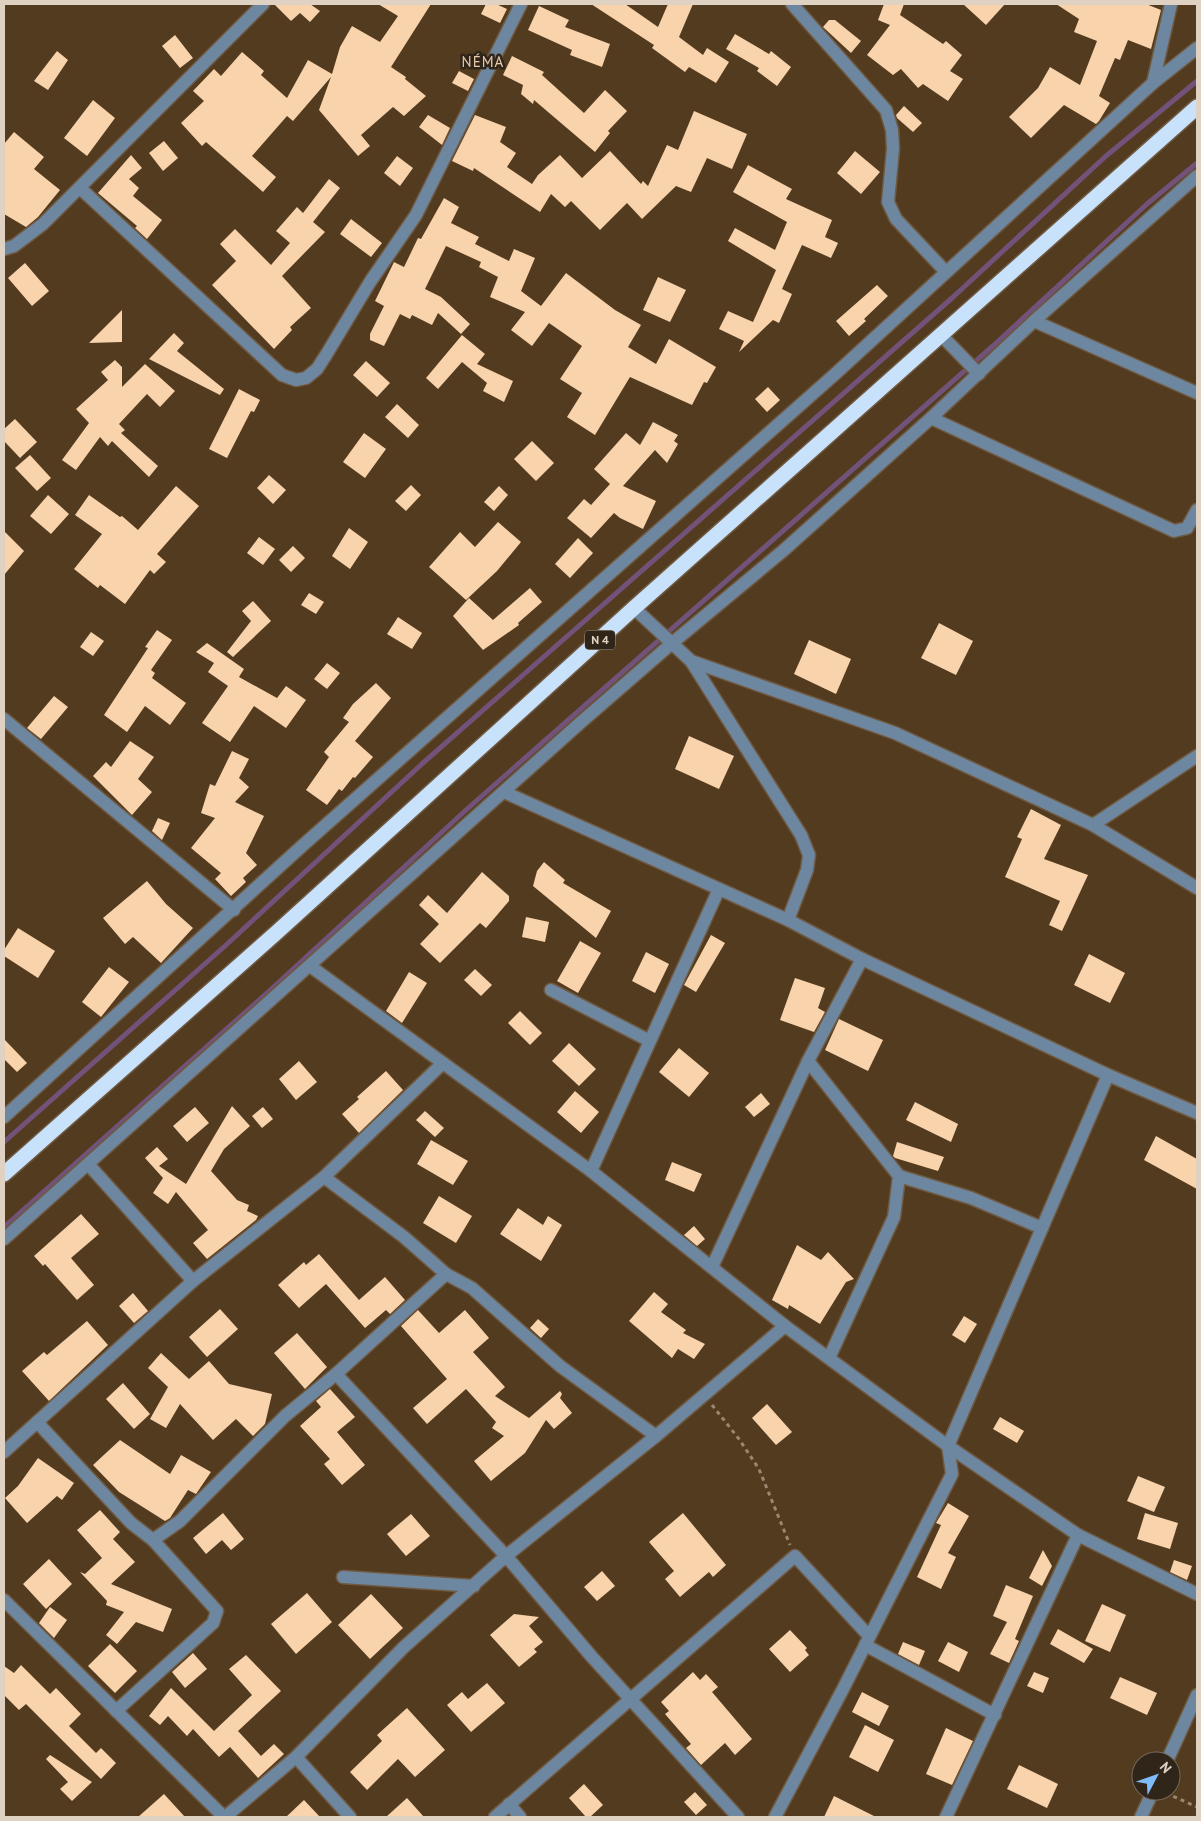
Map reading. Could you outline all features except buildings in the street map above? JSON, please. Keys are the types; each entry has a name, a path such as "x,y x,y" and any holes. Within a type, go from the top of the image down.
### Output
{"highway":[{"name":"N 4","path":"4,1174 276,934 634,608 1197,107"}],"street":[{"path":"4,249 14,246 30,235 80,188 263,4"},
{"path":"80,188 282,375 296,380 306,378 317,369 326,356 370,282 416,215 521,4"},
{"path":"792,4 886,110 892,130 893,149 888,202 896,219 946,272"},
{"path":"1153,83 1171,4"},
{"path":"4,1117 94,1033 234,910 324,826 834,375 1153,83 1197,48"},
{"path":"4,1240 504,792 666,638 784,550 1197,176"},
{"path":"1034,322 1197,393"},
{"path":"940,334 979,374"},
{"path":"931,418 1174,531 1187,528 1197,510"},
{"path":"634,608 691,661 801,835 809,855 807,870 788,920"},
{"path":"691,661 895,733 1093,824 1197,888"},
{"path":"4,719 234,910"},
{"path":"1093,824 1197,756"},
{"path":"504,792 788,920 862,959 1108,1075 1197,1114"},
{"path":"591,1171 648,1040 719,889"},
{"path":"712,1267 808,1061 862,959"},
{"path":"310,966 591,1171 785,1326 948,1446 1078,1535 1197,1594"},
{"path":"551,990 648,1040"},
{"path":"808,1061 899,1176 971,1198 1042,1228"},
{"path":"4,1452 193,1282 324,1177 443,1063"},
{"path":"775,1817 844,1689 952,1474 948,1446 1108,1075"},
{"path":"88,1164 193,1282"},
{"path":"829,1358 894,1217 899,1176"},
{"path":"324,1177 404,1237 446,1274 472,1288 560,1366 656,1436"},
{"path":"153,1540 180,1521 285,1416 336,1374 446,1274"},
{"path":"4,1600 224,1817 296,1757 404,1647 506,1556 656,1436 785,1326"},
{"path":"336,1374 506,1556 631,1699 738,1817"},
{"path":"38,1422 131,1522 153,1540 217,1611 213,1623 116,1711"},
{"path":"946,1817 1078,1535"},
{"path":"495,1817 795,1556 867,1640 995,1715"},
{"path":"343,1577 474,1586"},
{"path":"1172,1751 1197,1695"},
{"path":"296,1757 350,1817"},
{"path":"1141,1817 1148,1801"},
{"path":"509,1804 520,1817"}],"path":[{"path":"704,1395 739,1439 759,1469 795,1556"},
{"path":"1181,1800 1197,1807"}],"waterway":[{"path":"4,1142 225,946 423,763 952,298 1106,156 1197,81"},
{"path":"4,1227 267,993 466,810 994,345 1147,204 1197,163"}],"district":[{"name":"NÉMA","path":"483,62"}]}
